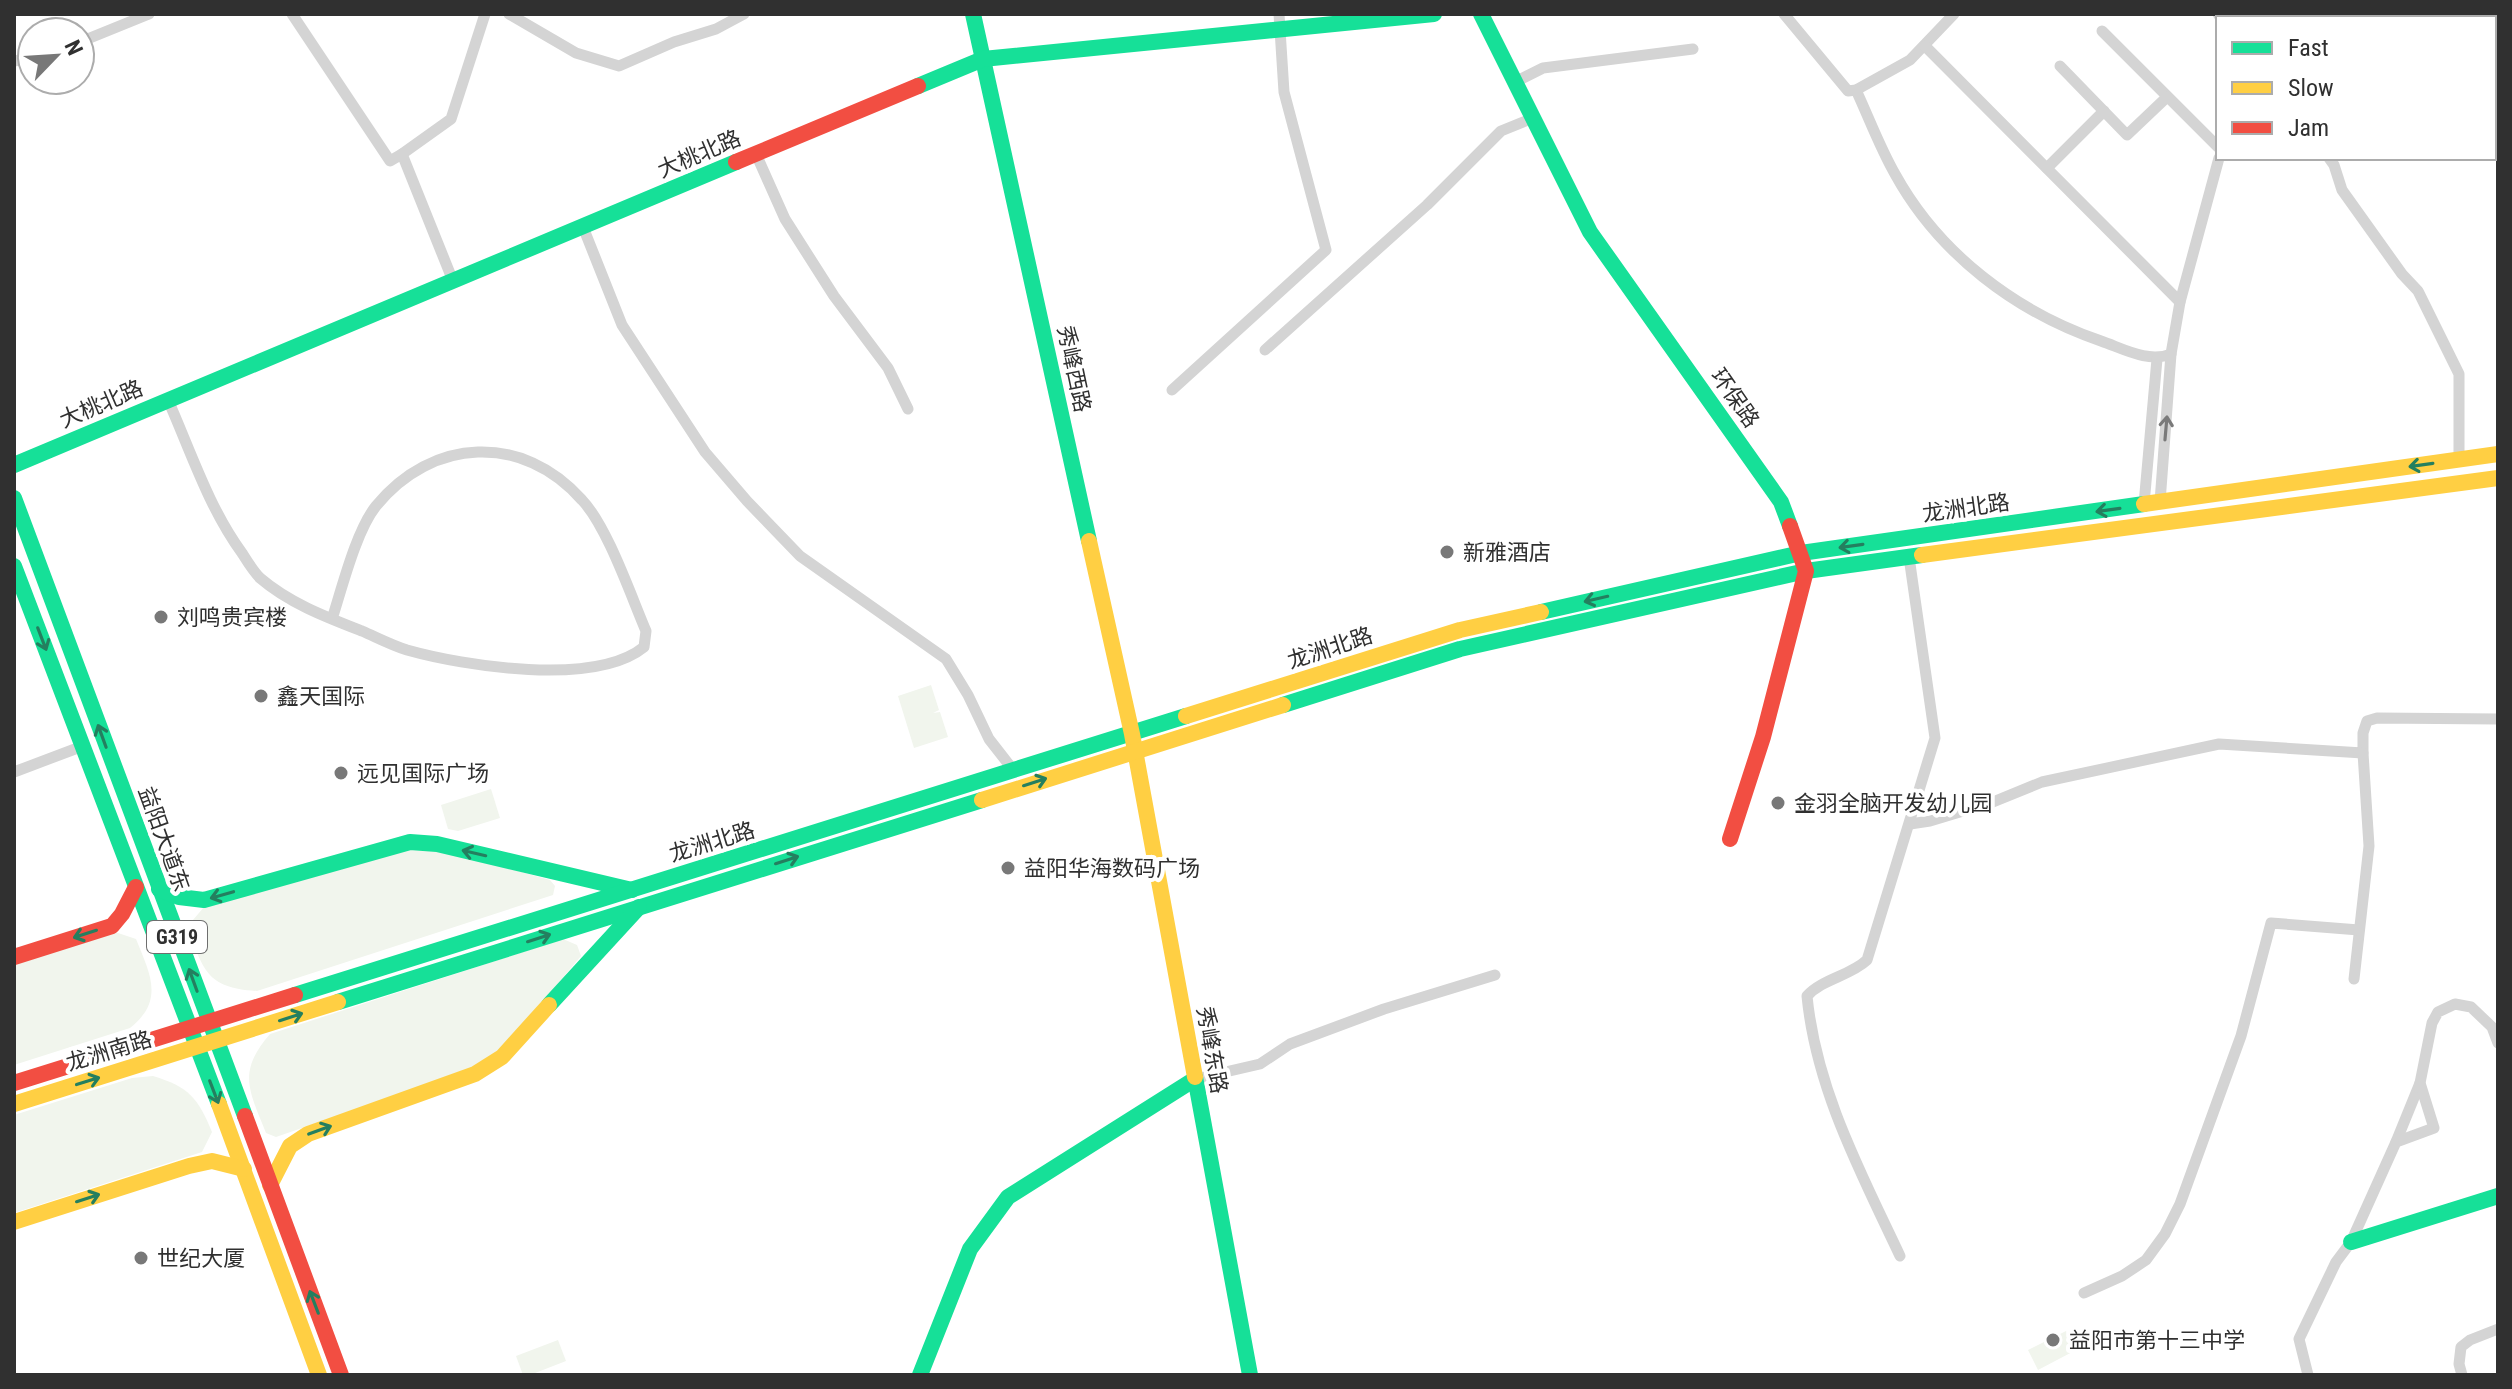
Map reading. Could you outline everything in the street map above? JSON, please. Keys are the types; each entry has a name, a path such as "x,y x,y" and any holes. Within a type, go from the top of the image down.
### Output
{"main road":[{"name":"秀峰西路","path":"973,14 1133,742"},
{"name":"大桃北路","path":"14,465 983,59 1279,22 1434,14"},
{"name":"环保路","path":"1481,14 1590,232 1781,502 1806,571"},
{"name":"龙洲北路","path":"217,1040 639,907 1460,630 1801,553 2498,454"},
{"name":"龙洲北路","path":"209,1023 1014,771 1133,742 1460,649 1806,571 2498,478"},
{"name":"益阳大道东","path":"14,498 341,1375"},
{"name":"G319","path":"14,566 191,1028 319,1375"},
{"path":"1730,839 1763,737 1806,571"},
{"name":"秀峰东路","path":"1133,742 1250,1375"},
{"path":"159,889 179,897 204,900 410,842 437,844 632,890"},
{"path":"14,957 112,926 136,887"},
{"path":"270,1185 290,1146 308,1134 475,1074 502,1057 639,907"},
{"name":"龙洲南路","path":"14,1083 209,1023"},
{"name":"龙洲南路","path":"14,1104 217,1040"},
{"path":"920,1375 970,1249 1008,1197 1195,1079"},
{"path":"14,1222 189,1166 212,1161 244,1169"},
{"path":"2351,1242 2498,1196"}],"street":[{"path":"96,36 149,14"},
{"path":"292,14 390,161 451,119 485,14"},
{"path":"509,14 576,53 619,66 674,42 716,29 744,14"},
{"path":"1784,14 1848,91 1856,90 1910,60 1954,14"},
{"path":"1172,390 1326,250 1284,92 1279,22"},
{"path":"2102,31 2216,145"},
{"path":"1925,46 2180,302"},
{"path":"1515,82 1543,68 1693,49"},
{"path":"2060,66 2127,135 2167,97"},
{"path":"1856,90 1895,174 1918,210 1948,247 1966,263 1996,288 2080,334 2157,359 2171,354"},
{"path":"2047,168 2104,111"},
{"path":"1265,350 1427,205 1501,131 1533,118"},
{"path":"402,154 453,281"},
{"path":"756,154 785,219 834,296 888,368 908,409"},
{"path":"2152,503 2180,302 2218,160"},
{"path":"2330,160 2342,190 2402,274 2418,291 2459,374 2459,459"},
{"path":"583,227 622,325 705,452 800,556 946,659 989,739 1014,771"},
{"path":"2152,503 2157,359"},
{"path":"168,400 224,529 258,577 301,606 332,619 406,649 497,668 564,670 604,664 633,656 644,647 646,631 598,522 585,503 566,482 503,451 475,451 441,457 405,480 375,507 350,559 332,619"},
{"path":"1900,1256 1838,1125 1810,1022 1807,996 1813,989 1857,970 1867,960 1935,738 1909,557"},
{"path":"2354,979 2369,846 2363,753 2363,733 2367,721 2377,718 2498,719"},
{"path":"1910,824 1993,802 2042,782 2219,744 2363,753"},
{"path":"14,772 83,746"},
{"path":"2084,1293 2122,1276 2146,1260 2165,1234 2180,1204 2241,1036 2271,923 2359,930"},
{"path":"1195,1079 1260,1064 1290,1044 1371,1014 1495,975"},
{"path":"2308,1375 2299,1339 2336,1262 2351,1242 2396,1142 2420,1083 2432,1023 2438,1012 2455,1004 2471,1007 2492,1027 2498,1043"},
{"path":"2396,1142 2434,1128 2420,1083"},
{"path":"2462,1375 2459,1364 2461,1347 2498,1329"}],"shaded area":[{"path":"931,685 939,710 933,713 940,712 948,737 914,748 898,696"},
{"path":"491,789 500,818 458,831 448,829 441,805"},
{"path":"412,847 442,850 550,880 555,886 553,895 257,991 227,986 209,974 203,965 187,927 204,907"},
{"path":"112,931 136,939 146,964 151,997 141,1018 130,1028 14,1065 14,963"},
{"path":"563,939 577,945 581,956 498,1055 475,1068 276,1137 266,1133 249,1082 253,1059 270,1034"},
{"path":"153,1076 184,1090 197,1102 212,1132 202,1152 14,1213 14,1115 132,1078"},
{"path":"2066,1331 2076,1350 2038,1370 2028,1350"},
{"path":"558,1340 566,1361 523,1375 516,1356"}],"traffic: fast":[{"path":"973,14 1089,541"},
{"path":"918,86 983,59 1434,14"},
{"path":"1481,14 1590,232 1781,502 1790,526"},
{"path":"14,465 736,162"},
{"path":"14,498 245,1116"},
{"path":"1541,612 1801,553 2144,504"},
{"path":"1283,705 1460,649 1806,571 1922,555"},
{"path":"14,566 219,1104"},
{"path":"295,995 1186,716"},
{"path":"338,1002 982,800"},
{"path":"159,889 179,897 204,900 410,842 437,844 632,890"},
{"path":"549,1005 639,907"},
{"path":"1195,1077 1250,1375"},
{"path":"920,1375 970,1249 1008,1197 1195,1079"},
{"path":"2351,1242 2498,1196"}],"traffic: slow":[{"path":"2144,504 2498,454"},
{"path":"1922,555 2498,478"},
{"path":"1089,541 1132,734 1195,1077"},
{"path":"1186,716 1460,630 1541,612"},
{"path":"982,800 1283,705"},
{"path":"14,1104 338,1002"},
{"path":"270,1185 290,1146 308,1134 475,1074 502,1057 549,1005"},
{"path":"219,1104 319,1375"},
{"path":"14,1222 189,1166 212,1161 244,1169"}],"traffic: jam":[{"path":"736,162 918,86"},
{"path":"1730,839 1763,737 1806,571 1790,526"},
{"path":"14,957 112,926 136,887"},
{"path":"14,1083 295,995"},
{"path":"245,1116 341,1375"}],"place":[{"name":"新雅酒店","path":"1447,552"},
{"name":"刘鸣贵宾楼","path":"161,617"},
{"name":"鑫天国际","path":"261,696"},
{"name":"远见国际广场","path":"341,773"},
{"name":"金羽全脑开发幼儿园","path":"1778,803"},
{"name":"益阳华海数码广场","path":"1008,868"},
{"name":"世纪大厦","path":"141,1258"},
{"name":"益阳市第十三中学","path":"2053,1340"}]}
